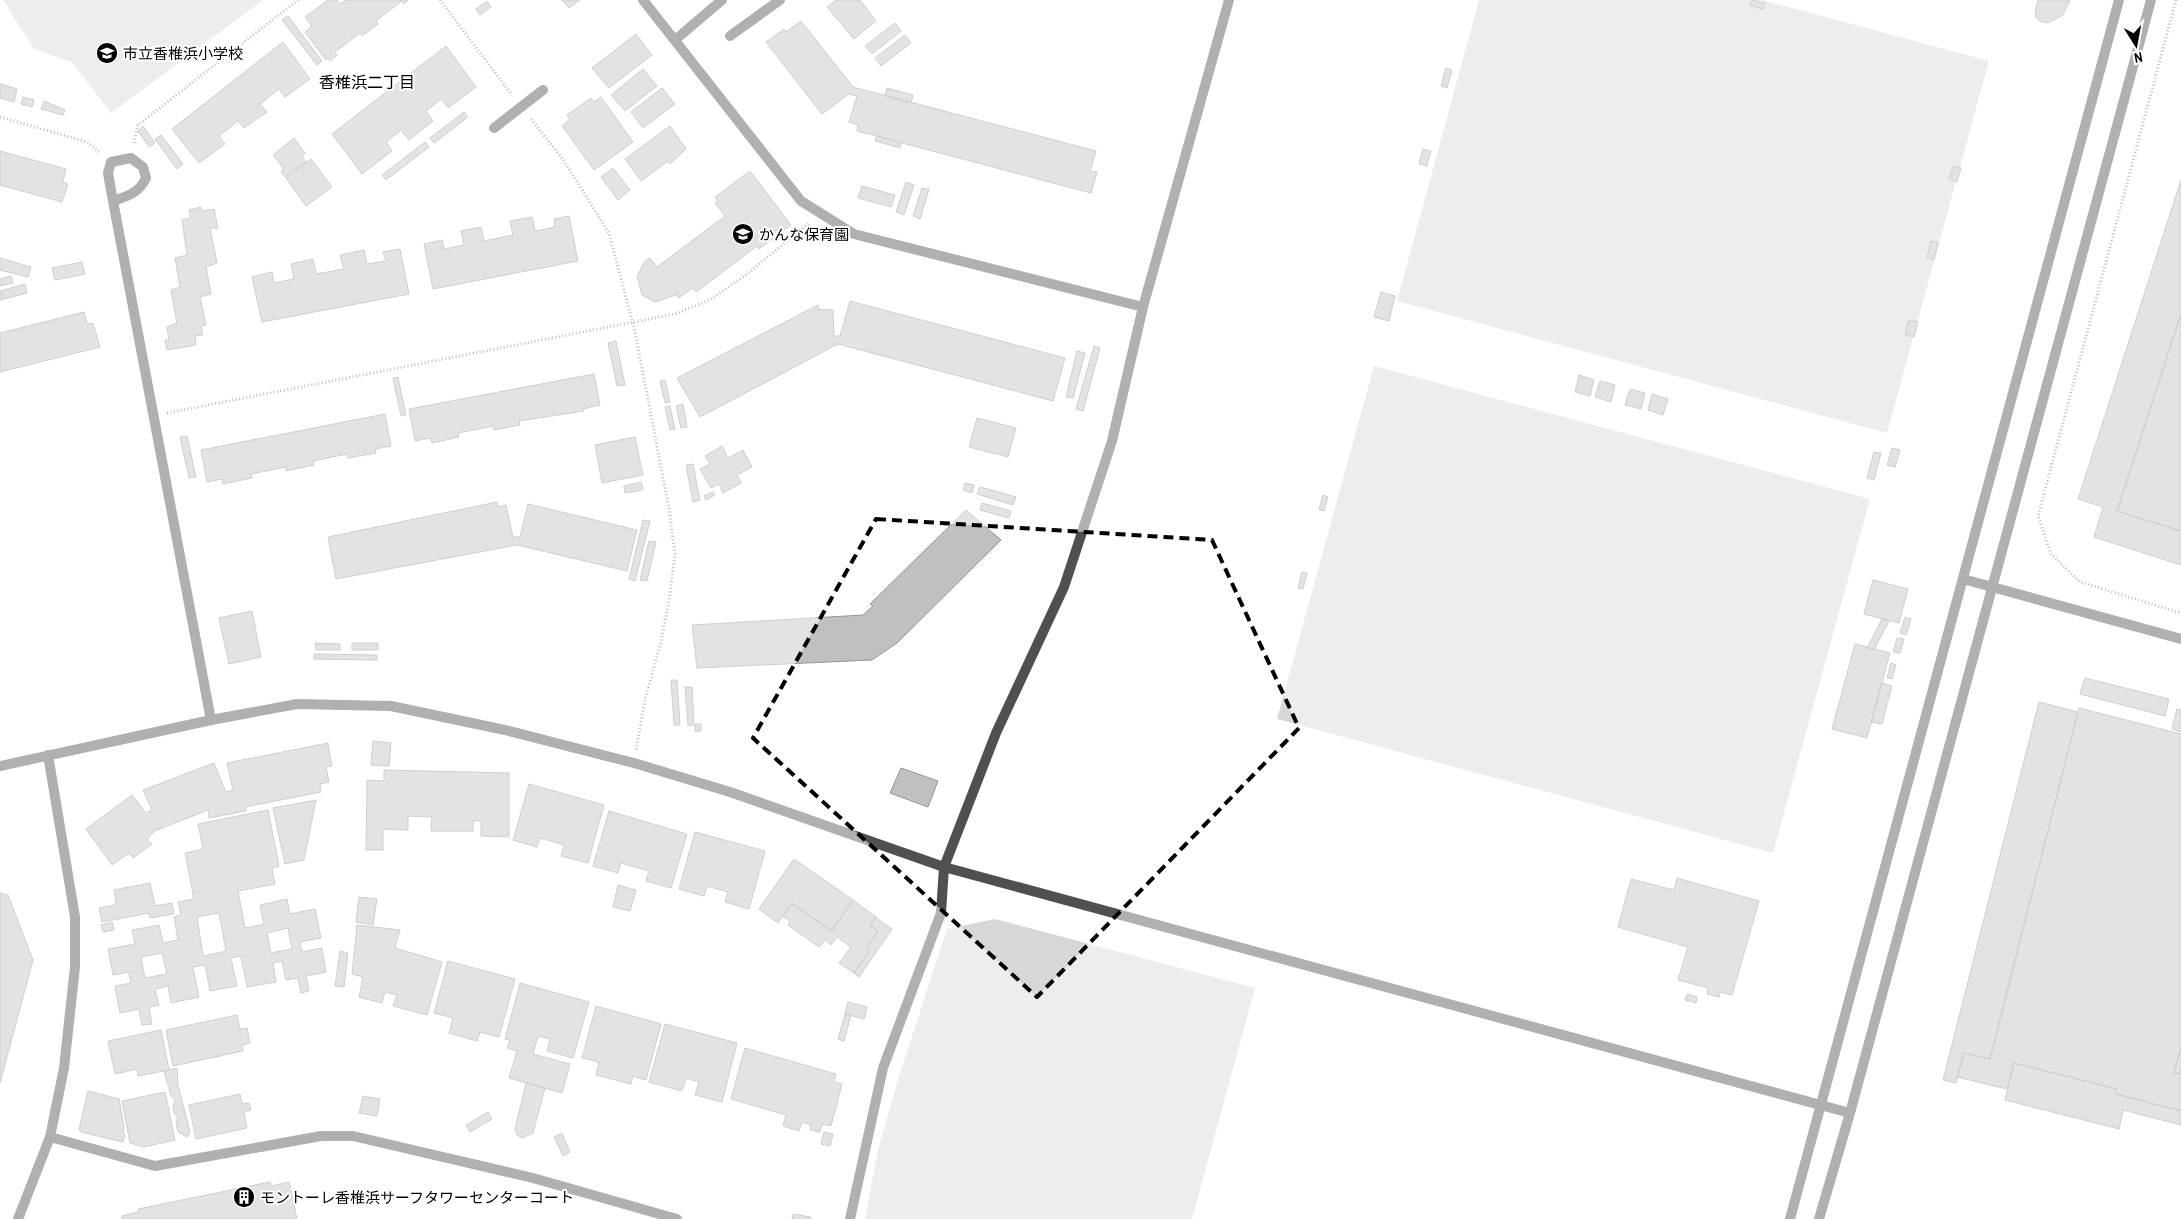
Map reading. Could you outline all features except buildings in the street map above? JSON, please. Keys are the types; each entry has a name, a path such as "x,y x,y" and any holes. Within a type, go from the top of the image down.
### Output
{"street":[{"path":"644,0 800,201 854,234 1143,307"},
{"path":"675,40 722,0"},
{"path":"730,36 780,0"},
{"path":"850,1219 883,1068 941,913 944,868 996,733 1064,587 1112,441 1143,307 1230,0"},
{"path":"1790,1219 2119,0"},
{"path":"1820,1219 2151,0"},
{"path":"494,128 543,90"},
{"path":"113,201 131,195 141,189 146,178 143,167 131,158 111,162 108,173 113,201 154,415 211,720"},
{"path":"1963,579 2181,639"},
{"path":"0,766 211,720 297,704 391,706 505,730 634,763 730,792 944,868 1850,1113"},
{"path":"18,1219 50,1137 64,1068 75,951 74,917 48,755"},
{"path":"50,1137 155,1166 321,1136 353,1136 533,1178 677,1219"}],"path":[{"path":"131,158 138,125 298,0"},
{"path":"440,0 564,161 609,233 632,321 669,509 675,554 661,642 645,700 634,763"},
{"path":"2176,0 2038,516 2051,554 2080,582 2181,613"},
{"path":"0,117 87,142 111,162"},
{"path":"154,415 675,314 710,300 748,274 820,213"}],"highlighted area":[{"path":"876,519 1212,540 1299,728 1037,997 753,738"}],"shaded area":[{"path":"3,0 263,0 111,113 72,62 34,49"},
{"path":"1479,0 1762,0 1989,61 1887,433 1397,301"},
{"path":"1374,366 1870,499 1773,853 1277,719"},
{"path":"995,919 1255,988 1192,1219 865,1219 878,1150 900,1073 947,929"}],"place":[{"name":"市立香椎浜小学校","path":"107,53"},
{"name":"かんな保育園","path":"743,234"},
{"name":"モントーレ香椎浜サーフタワーセンターコート","path":"244,1197"}],"district":[{"name":"香椎浜二丁目","path":"367,82"}]}
